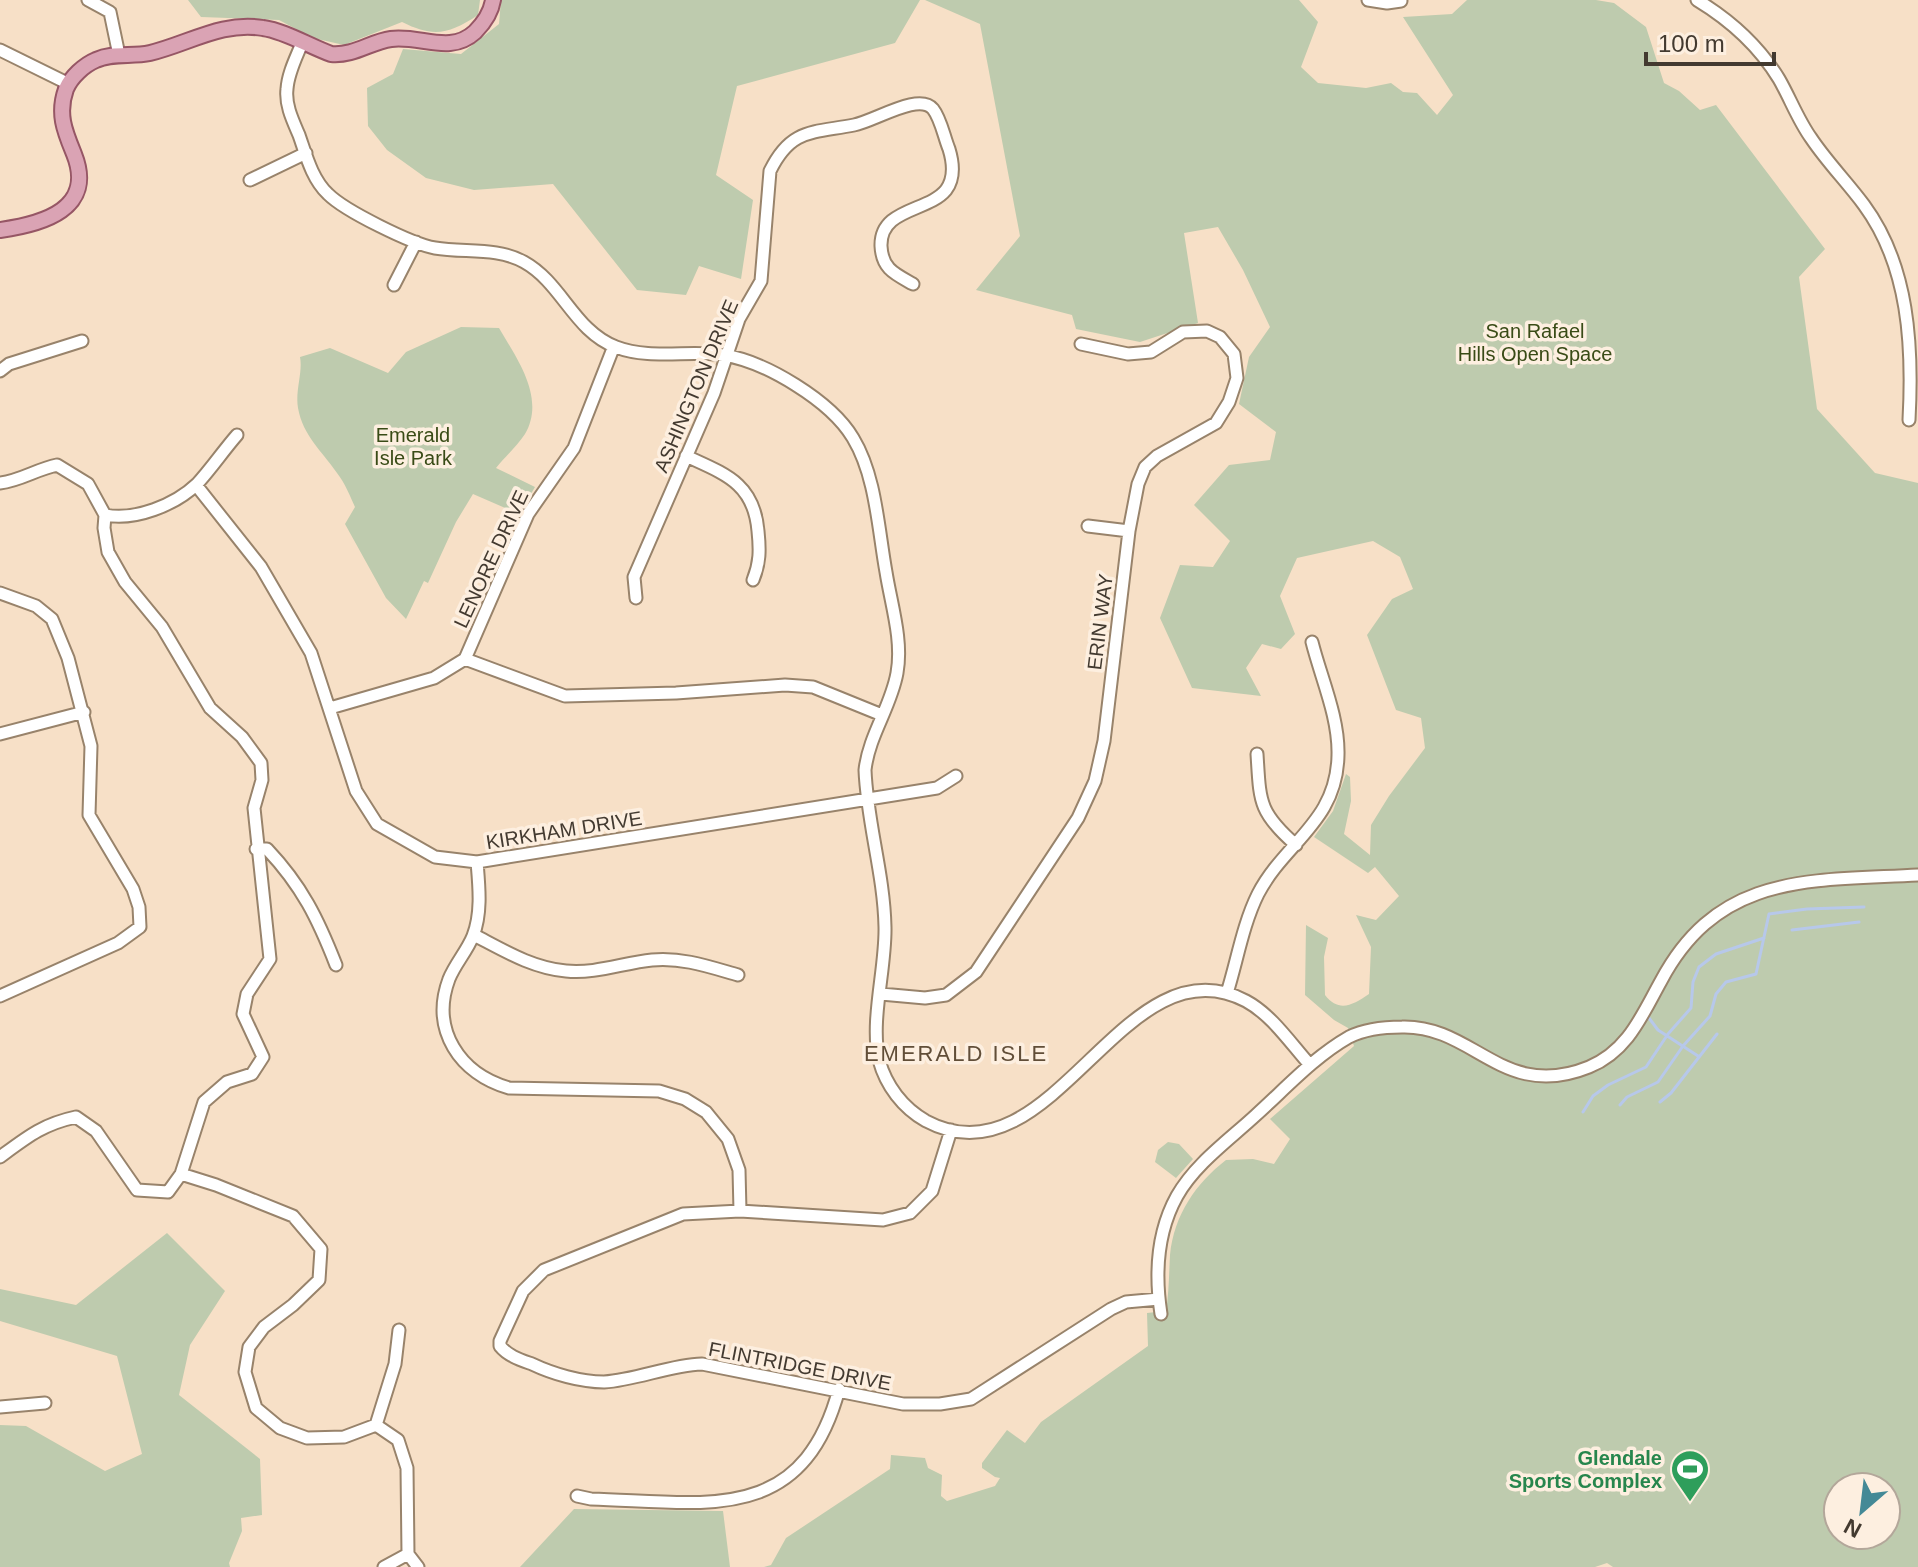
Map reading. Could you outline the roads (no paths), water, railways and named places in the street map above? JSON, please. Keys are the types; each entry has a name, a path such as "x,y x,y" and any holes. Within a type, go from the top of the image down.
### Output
{"main road":[{"path":"0,230 52,216 69,204 77,192 81,178 62,121 62,106 69,84 92,61 152,53 237,26 263,28 341,55 394,39 451,44 469,37 481,26 491,11 493,0"}],"street":[{"path":"88,0 110,12 119,55"},
{"path":"1368,0 1387,3 1401,1"},
{"path":"1697,0 1722,15 1752,43 1777,76 1810,137 1864,205 1895,260 1913,366 1909,420"},
{"path":"302,43 286,91 290,111 317,180 328,194 416,242 434,248 497,252 523,261 552,284 580,322 594,335 614,346 649,354 725,355 753,365 808,392 840,420 860,451 871,490 899,650 897,676 866,757 867,800 885,927 877,1030 879,1059 890,1087 909,1109 938,1127 951,1130 985,1132 1002,1128 1017,1120 1152,1007 1166,998 1195,991 1227,993 1245,1000 1265,1015 1310,1065"},
{"path":"0,50 69,84"},
{"name":"ASHINGTON DRIVE","path":"636,598 634,577 714,393 739,319 764,272 770,171 777,156 790,142 804,133 864,123 919,102 935,111 953,162 946,190 898,215 881,240 881,259 889,271 913,284"},
{"path":"250,180 306,153"},
{"path":"394,285 416,242"},
{"name":"ERIN WAY","path":"881,994 925,998 946,995 976,972 1078,818 1095,781 1104,741 1129,531 1138,484 1145,467 1157,456 1216,423 1229,402 1237,378 1234,354 1220,337 1207,331 1183,332 1151,352 1128,354 1081,344"},
{"path":"0,371 9,364 82,341"},
{"name":"LENORE DRIVE","path":"330,708 434,678 465,659 528,514 574,448 614,346"},
{"path":"105,515 130,517 158,508 196,485 237,435"},
{"path":"686,456 726,475 740,485 750,499 757,516 760,562 753,580"},
{"path":"0,483 12,482 40,468 57,465 88,484 105,515 108,552 125,582 162,627 210,708 242,737 261,763 262,780 254,808 270,959 247,994 243,1014 263,1057 252,1074 227,1082 204,1102 181,1174 168,1192 137,1190 96,1131 76,1117 52,1122 32,1132 0,1157"},
{"name":"KIRKHAM DRIVE","path":"196,485 261,567 311,653 356,791 377,824 435,857 477,862 937,788 956,776"},
{"path":"1088,526 1129,531"},
{"path":"0,593 36,606 52,619 68,658 91,746 89,815 133,889 139,907 140,927 118,943 0,996"},
{"path":"1227,993 1255,901 1263,885 1320,818 1333,789 1338,756 1336,728 1312,642"},
{"path":"465,659 565,696 676,693 785,685 813,687 882,715"},
{"path":"0,734 84,712"},
{"path":"1257,754 1260,800 1275,827 1296,845"},
{"path":"256,849 267,849 302,890 318,919 336,965"},
{"path":"477,862 480,907 474,935 450,977 444,997 446,1030 457,1053 474,1073 509,1088 659,1091 685,1099 706,1112 728,1139 739,1170 740,1211"},
{"path":"1161,1314 1161,1241 1169,1212 1183,1185 1310,1065 1351,1036 1379,1028 1405,1026 1437,1033 1494,1063 1528,1074 1567,1074 1609,1056 1630,1036 1678,952 1696,932 1726,908 1758,892 1799,882 1918,875"},
{"path":"474,935 525,961 552,969 586,972 656,960 681,960 738,975"},
{"name":"FLINTRIDGE DRIVE","path":"951,1130 932,1191 917,1209 903,1216 883,1220 740,1211 683,1214 544,1270 523,1291 500,1341 502,1350 538,1367 603,1382 686,1364 702,1364 903,1404 940,1404 971,1399 1111,1309 1126,1302 1159,1299"},
{"path":"181,1174 293,1216 321,1249 319,1280 264,1327 249,1347 245,1372 256,1408 280,1428 307,1438 344,1437 376,1425"},
{"path":"376,1425 395,1364 399,1330"},
{"path":"577,1496 707,1502 753,1496 786,1479 812,1453 827,1428 839,1389"},
{"path":"0,1407 45,1403"},
{"path":"376,1425 398,1440 407,1468 408,1554 418,1567"},
{"path":"384,1567 408,1554"}],"waterway":[{"path":"1620,1105 1627,1097 1658,1082 1683,1046 1710,1016 1716,994 1726,982 1756,974 1769,914 1864,907"},
{"path":"1792,930 1859,922"},
{"path":"1583,1112 1593,1096 1608,1085 1646,1067 1668,1034 1691,1008 1693,982 1699,967 1716,954 1764,938"},
{"path":"1646,1014 1658,1030 1698,1056"},
{"path":"1660,1102 1671,1093 1717,1034"}],"place":[{"name":"Glendale Sports Complex","path":"1690,1503"}],"district":[{"name":"EMERALD ISLE","path":"956,1053"}],"park label":[{"name":"San Rafael Hills Open Space","path":"1535,342"},
{"name":"Emerald Isle Park","path":"413,446"}]}
